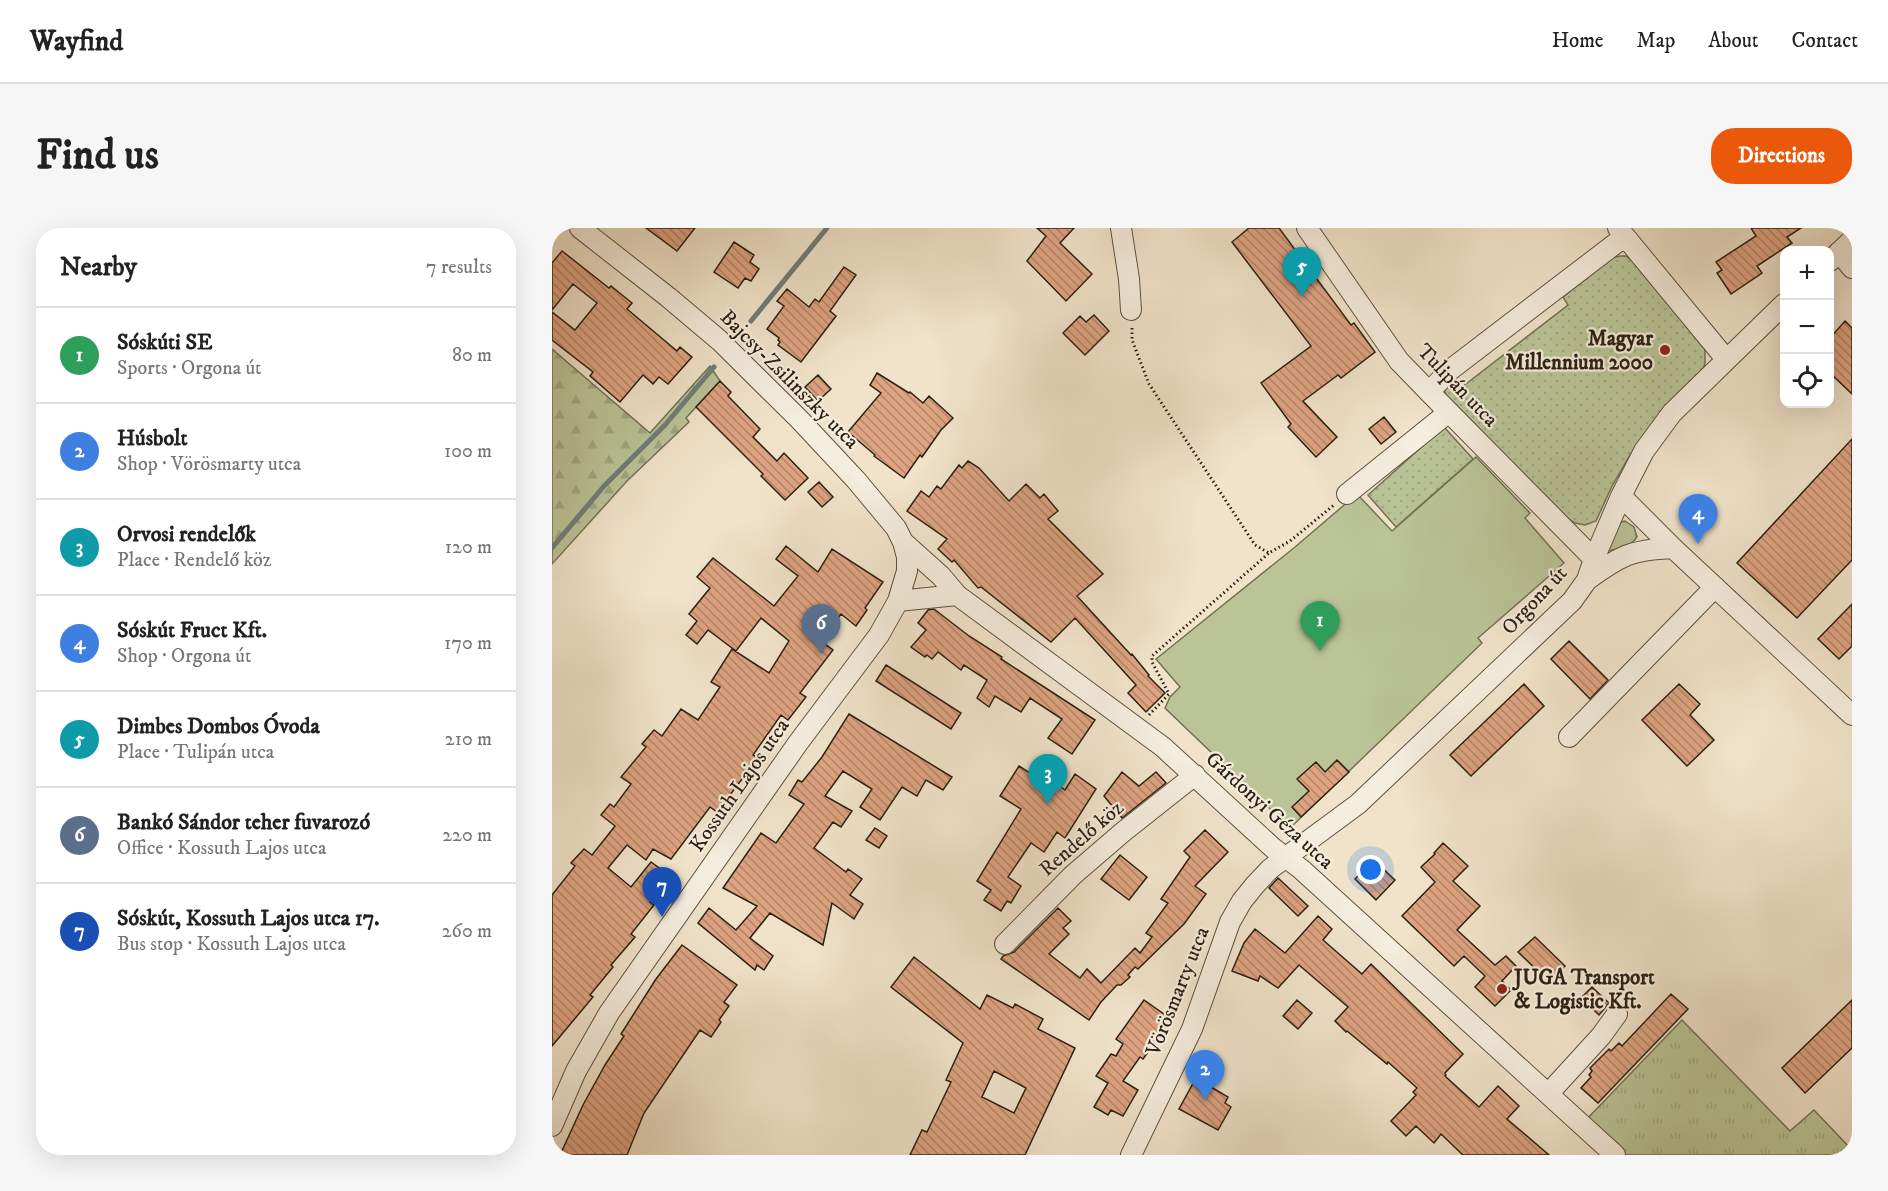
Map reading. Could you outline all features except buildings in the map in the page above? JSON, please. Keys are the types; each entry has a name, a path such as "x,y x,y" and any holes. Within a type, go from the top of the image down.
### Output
{"street":[{"name":"Bajcsy-Zsilinszky utca","path":"580,228 668,297 739,358 856,480 896,528 903,542 907,556 907,571 898,601"},
{"path":"1121,228 1128,268 1131,310"},
{"name":"Tulipán utca","path":"1307,228 1399,361 1594,559"},
{"path":"1429,393 1450,370 1621,233 1726,359"},
{"path":"1840,251 1852,268"},
{"name":"Orgona út","path":"1286,858 1358,804 1572,601 1587,580 1621,496 1644,451 1672,413 1780,309"},
{"path":"1347,494 1449,412"},
{"path":"1621,496 1673,548 1851,712"},
{"name":"Gárdonyi Géza utca","path":"903,542 941,576 957,595 1163,747 1273,848 1301,869 1615,1155"},
{"path":"1587,580 1610,563 1628,554 1646,549 1673,548"},
{"path":"1569,737 1715,587"},
{"path":"898,601 957,595"},
{"name":"Kossuth Lajos utca","path":"552,1126 576,1071 609,1013 798,742 879,635 898,601"},
{"name":"Rendelő köz","path":"1005,944 1073,875 1195,775"},
{"name":"Vörösmarty utca","path":"1131,1155 1192,1029 1230,922 1242,901 1255,885 1270,869 1286,858"},
{"path":"1548,1093 1617,1014"}],"path":[{"path":"1131,310 1132,340 1149,384 1255,545 1269,554"},
{"path":"1137,728 1169,694 1152,662 1152,656 1269,554 1290,541 1347,494"}],"green space":[{"path":"1626,256 1633,261 1705,345 1705,363 1703,370 1664,408 1629,457 1612,486 1596,521 1585,525 1575,523 1566,517 1447,396 1445,387 1455,377 1462,387 1568,305 1563,297 1612,258"},
{"path":"552,349 650,433 710,366 720,381 686,418 689,422 627,481 552,564"},
{"path":"1444,427 1473,459 1396,527 1368,495"},
{"path":"1476,457 1530,513 1525,518 1564,563 1478,638 1482,643 1290,828 1165,708 1170,697 1180,687 1156,659 1357,494 1392,531"},
{"path":"1625,521 1634,527 1637,537 1624,547 1608,550 1620,522"},
{"path":"1682,1020 1790,1131 1814,1110 1852,1150 1852,1155 1624,1155 1586,1120"}],"waterway":[{"path":"751,321 827,228"},
{"path":"552,548 604,486 665,425 714,367"}],"place":[{"name":"Dimbes Dombos Óvoda","path":"1302,297"},
{"name":"Magyar Millennium 2000","path":"1665,350"},
{"name":"Sóskút Fruct Kft.","path":"1698,544"},
{"name":"Sóskúti SE","path":"1320,651"},
{"name":"Bankó Sándor teher fuvarozó","path":"821,654"},
{"name":"Orvosi rendelők","path":"1048,804"},
{"name":"Sóskút, Kossuth Lajos utca 17.","path":"662,917"},
{"name":"JUGA Transport & Logistic Kft.","path":"1502,989"},
{"name":"Húsbolt","path":"1205,1100"}]}
